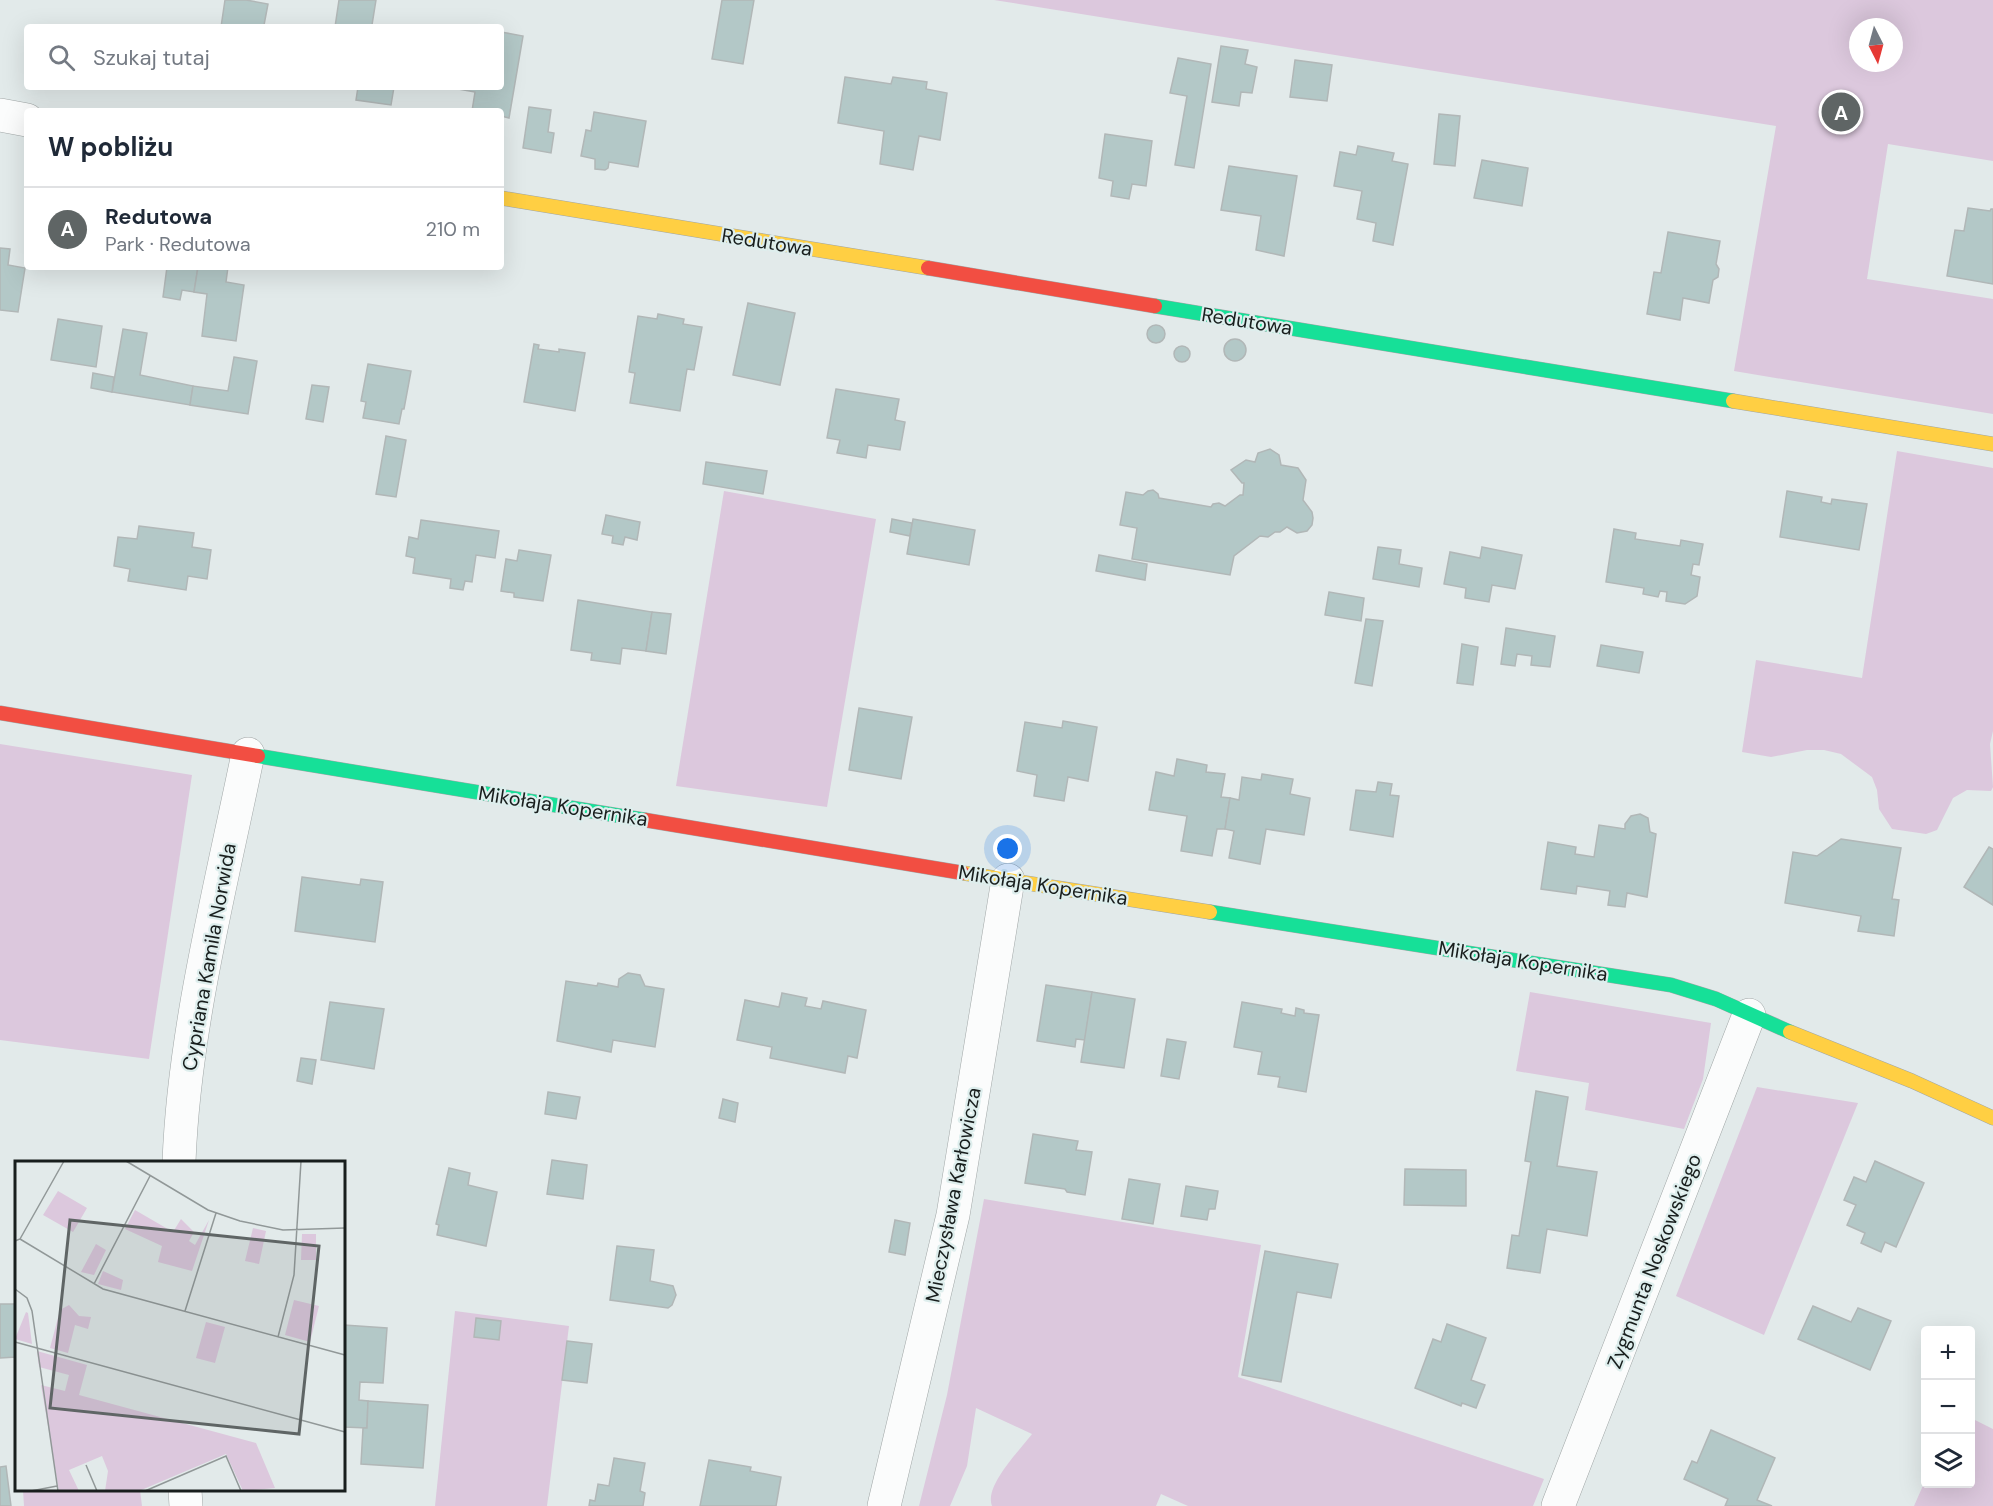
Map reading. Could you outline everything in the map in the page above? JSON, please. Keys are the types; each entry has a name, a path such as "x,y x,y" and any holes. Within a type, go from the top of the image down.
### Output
{"street":[{"path":"0,116 24,120"},
{"name":"Redutowa","path":"504,198 1993,444"},
{"name":"Mikołaja Kopernika","path":"0,713 1008,880 1671,985 1716,999 1749,1015 1912,1081 1993,1118"},
{"name":"Cypriana Kamila Norwida","path":"179,1161 180,1127 198,1000 248,754"},
{"name":"Mieczysława Karłowicza","path":"884,1506 953,1215 1008,880"},
{"name":"Zygmunta Noskowskiego","path":"1558,1506 1749,1015"},
{"path":"185,1491 186,1506"}],"shaded area":[{"path":"994,0 1993,0 1993,161 1888,144 1867,279 1993,299 1993,414 1734,371 1776,126"},
{"path":"1897,451 1993,468 1993,731 1990,744 1993,787 1991,791 1967,790 1953,798 1937,830 1926,834 1892,829 1879,809 1877,790 1872,777 1841,754 1824,750 1807,750 1771,757 1742,752 1756,660 1862,678"},
{"path":"724,491 876,519 827,807 676,786"},
{"path":"0,744 192,775 149,1059 0,1040"},
{"path":"1530,992 1711,1023 1703,1079 1684,1129 1585,1110 1589,1083 1516,1071"},
{"path":"1757,1087 1858,1103 1764,1335 1676,1296"},
{"path":"984,1199 1261,1245 1238,1377 1544,1479 1533,1506 1188,1506 1161,1494 1156,1506 992,1506 993,1489 998,1479 1032,1434 976,1408 967,1466 950,1506 919,1506 947,1395"},
{"path":"455,1311 569,1326 547,1506 435,1506"},
{"path":"1975,1420 1993,1429 1993,1506 1914,1506 1922,1488 1975,1488"},
{"path":"23,1491 140,1491 142,1506 24,1506"}],"building":[{"path":"225,0 246,0 268,4 264,24 221,24"},
{"path":"339,0 376,0 372,24 335,24"},
{"path":"722,0 754,0 743,64 712,59"},
{"path":"504,33 523,36 509,118 504,117 504,108 472,108 475,92 464,90 504,90"},
{"path":"1221,46 1248,50 1245,64 1257,67 1252,93 1241,92 1239,106 1212,102"},
{"path":"1178,58 1211,64 1194,168 1175,165 1187,96 1170,93"},
{"path":"1295,60 1332,65 1327,101 1290,97"},
{"path":"845,77 891,84 893,77 927,82 926,89 947,93 940,140 919,136 913,170 880,164 884,131 838,123"},
{"path":"358,90 394,90 391,105 356,100"},
{"path":"529,107 551,110 548,132 554,133 551,153 523,148"},
{"path":"594,112 646,121 638,167 609,162 605,170 595,169 595,159 581,156 586,130 591,131"},
{"path":"1439,114 1460,116 1455,166 1434,164"},
{"path":"1105,134 1152,141 1146,186 1132,184 1129,199 1111,196 1113,181 1099,178"},
{"path":"1358,146 1394,153 1392,161 1408,164 1393,245 1373,241 1376,223 1357,219 1362,191 1334,186 1340,152 1356,155"},
{"path":"1482,160 1528,168 1522,206 1474,198"},
{"path":"1229,166 1297,176 1284,256 1256,250 1261,216 1221,210"},
{"path":"1968,208 1990,211 1993,209 1993,284 1947,276 1955,230 1964,231"},
{"path":"1668,232 1720,241 1716,264 1719,269 1718,277 1713,280 1709,303 1683,298 1680,320 1647,314 1654,272 1661,273"},
{"path":"0,248 10,249 8,265 24,268 25,270 18,312 0,310"},
{"path":"167,270 198,270 194,292 182,290 180,300 163,297"},
{"path":"198,270 228,270 226,282 244,285 236,341 202,336 207,294 194,292"},
{"path":"748,303 795,313 780,385 733,375"},
{"path":"658,314 684,319 683,324 702,327 694,370 687,369 680,411 630,403 635,373 629,372 638,316 657,319"},
{"path":"58,319 102,326 96,367 51,360"},
{"path":"1156,325 1162,328 1165,334 1162,340 1156,343 1150,340 1147,334 1150,328"},
{"path":"123,329 147,333 140,375 193,386 190,405 112,392"},
{"path":"1235,339 1243,342 1246,350 1243,358 1235,361 1227,358 1224,350 1227,342"},
{"path":"534,344 539,345 538,349 585,353 575,411 524,402"},
{"path":"1182,346 1188,348 1190,354 1188,360 1182,362 1176,360 1174,354 1176,348"},
{"path":"234,357 257,361 248,414 190,405 193,386 228,391"},
{"path":"368,364 411,371 399,424 363,418 366,402 361,401"},
{"path":"93,373 114,377 112,392 91,388"},
{"path":"312,385 329,387 323,422 306,419"},
{"path":"836,389 899,399 895,420 905,422 900,450 868,445 866,458 837,453 840,440 827,438"},
{"path":"386,436 406,440 396,497 376,494"},
{"path":"1270,449 1279,455 1281,465 1298,468 1306,480 1303,500 1312,512 1313,518 1312,525 1307,531 1297,533 1287,527 1268,537 1260,536 1234,556 1230,575 1132,559 1137,528 1120,525 1126,492 1143,495 1153,490 1159,498 1211,507 1219,503 1225,506 1243,495 1244,483 1231,470 1246,460 1255,462 1258,453"},
{"path":"706,462 767,471 763,494 703,484"},
{"path":"1787,491 1822,497 1821,502 1831,504 1832,499 1867,504 1859,550 1780,537"},
{"path":"606,515 640,522 637,540 625,537 623,545 612,543 613,536 602,534"},
{"path":"892,519 912,523 910,536 890,532"},
{"path":"913,519 975,530 969,565 907,554"},
{"path":"421,520 499,531 495,558 476,555 472,582 465,581 463,590 450,588 451,579 413,573 415,558 406,556 409,537 418,539"},
{"path":"139,526 194,533 192,547 211,550 207,579 188,576 186,590 128,581 130,569 114,566 118,537 137,539"},
{"path":"1614,529 1636,533 1635,539 1680,546 1681,540 1703,544 1699,565 1693,564 1691,575 1700,577 1697,596 1685,604 1666,601 1667,592 1660,591 1658,597 1643,594 1644,588 1606,582"},
{"path":"1378,547 1401,550 1399,564 1422,568 1419,587 1373,579"},
{"path":"1482,547 1522,555 1515,589 1492,585 1489,602 1465,598 1466,588 1444,584 1450,552 1480,558"},
{"path":"519,550 551,555 543,601 514,597 514,593 501,591 506,559 517,561"},
{"path":"1099,555 1147,564 1145,580 1096,571"},
{"path":"1329,592 1364,598 1361,621 1325,615"},
{"path":"578,600 652,612 646,651 622,648 620,664 591,660 592,653 571,650"},
{"path":"652,612 671,614 666,654 646,651"},
{"path":"1366,619 1383,621 1372,686 1355,683"},
{"path":"1506,628 1555,636 1550,667 1531,665 1532,656 1517,654 1515,666 1501,664"},
{"path":"1462,644 1478,647 1473,685 1457,683"},
{"path":"1601,645 1643,652 1639,673 1597,666"},
{"path":"859,708 912,717 901,779 849,770"},
{"path":"1063,721 1097,727 1088,781 1068,777 1064,801 1034,796 1037,775 1017,771 1025,722 1062,728"},
{"path":"1177,759 1207,765 1206,772 1225,774 1221,797 1230,798 1225,829 1217,829 1212,856 1181,851 1187,816 1149,810 1156,772 1174,776"},
{"path":"1262,774 1293,779 1290,794 1310,798 1304,835 1266,829 1260,864 1229,858 1234,831 1225,829 1230,798 1239,800 1242,777 1261,780"},
{"path":"1378,782 1392,784 1390,795 1399,796 1393,837 1350,830 1356,790 1376,792"},
{"path":"1640,814 1648,818 1650,832 1656,834 1647,897 1627,893 1625,907 1608,905 1610,891 1577,886 1576,894 1541,889 1548,842 1576,847 1575,854 1594,857 1599,825 1625,829 1625,824 1631,816"},
{"path":"1841,839 1901,848 1892,899 1899,900 1894,936 1858,931 1861,916 1785,903 1793,852 1817,856"},
{"path":"1989,847 1993,849 1993,905 1964,887"},
{"path":"302,877 360,885 361,879 383,882 375,942 295,931"},
{"path":"628,973 640,975 645,986 664,989 655,1047 613,1040 611,1052 557,1041 566,981 618,987 619,979"},
{"path":"1046,985 1092,992 1085,1040 1076,1039 1075,1047 1037,1041"},
{"path":"1092,992 1135,999 1124,1068 1081,1062"},
{"path":"782,993 807,998 805,1006 821,1009 823,1001 866,1010 857,1058 848,1056 845,1073 770,1058 772,1047 737,1040 745,1000 779,1007"},
{"path":"330,1002 384,1009 374,1069 321,1060"},
{"path":"1242,1002 1282,1009 1281,1013 1295,1016 1296,1008 1304,1010 1304,1013 1319,1015 1306,1092 1278,1087 1280,1077 1258,1074 1262,1052 1234,1047"},
{"path":"1167,1039 1186,1042 1179,1079 1161,1076"},
{"path":"301,1058 316,1060 312,1084 297,1081"},
{"path":"1536,1091 1568,1097 1557,1166 1597,1172 1587,1236 1547,1229 1540,1273 1507,1268 1512,1235 1519,1236 1531,1162 1525,1161"},
{"path":"548,1092 580,1097 576,1119 545,1114"},
{"path":"723,1099 738,1103 735,1122 719,1118"},
{"path":"1033,1134 1078,1141 1076,1150 1092,1152 1085,1195 1067,1192 1065,1189 1025,1183"},
{"path":"552,1160 587,1165 583,1199 547,1194"},
{"path":"1875,1161 1924,1183 1896,1247 1885,1242 1881,1252 1861,1243 1865,1233 1847,1225 1856,1205 1844,1200 1854,1177 1866,1182"},
{"path":"449,1168 470,1173 468,1185 497,1192 486,1246 437,1235 439,1225 436,1224"},
{"path":"1405,1169 1466,1170 1466,1206 1404,1205"},
{"path":"1129,1179 1160,1184 1153,1224 1122,1219"},
{"path":"1186,1186 1218,1191 1215,1209 1209,1209 1207,1220 1181,1216"},
{"path":"895,1220 910,1223 905,1255 889,1252"},
{"path":"617,1246 654,1250 650,1281 673,1286 676,1295 672,1305 668,1308 610,1300"},
{"path":"1265,1251 1338,1264 1331,1298 1297,1292 1281,1382 1242,1375"},
{"path":"0,1304 15,1304 15,1357 0,1358"},
{"path":"1813,1306 1851,1322 1858,1308 1891,1321 1870,1370 1798,1339"},
{"path":"476,1318 501,1321 499,1340 474,1337"},
{"path":"1447,1324 1486,1338 1471,1380 1485,1385 1476,1408 1462,1403 1461,1406 1415,1388 1433,1339 1441,1342"},
{"path":"345,1325 387,1328 383,1383 360,1382 359,1400 368,1401 367,1428 345,1427"},
{"path":"567,1341 592,1344 587,1383 562,1380"},
{"path":"368,1401 428,1405 423,1468 361,1464 363,1428 367,1428"},
{"path":"1711,1430 1775,1458 1757,1500 1772,1506 1725,1506 1728,1499 1684,1479 1692,1461 1697,1463"},
{"path":"614,1458 645,1463 640,1491 645,1493 643,1506 589,1506 590,1500 595,1501 598,1484 609,1486"},
{"path":"709,1460 751,1467 750,1471 781,1477 776,1506 700,1506"},
{"path":"6,1466 11,1506 0,1506 0,1467"}],"traffic: fast":[{"path":"1155,306 1733,401"},
{"path":"258,756 645,820"},
{"path":"1210,912 1671,985 1716,999 1790,1032"}],"traffic: slow":[{"path":"504,198 928,268"},
{"path":"1733,401 1993,444"},
{"path":"963,873 1210,912"},
{"path":"1790,1032 1912,1081 1993,1118"}],"traffic: jam":[{"path":"928,268 1155,306"},
{"path":"0,713 258,756"},
{"path":"645,820 963,873"}],"place":[{"name":"Redutowa","path":"1841,112"}]}
